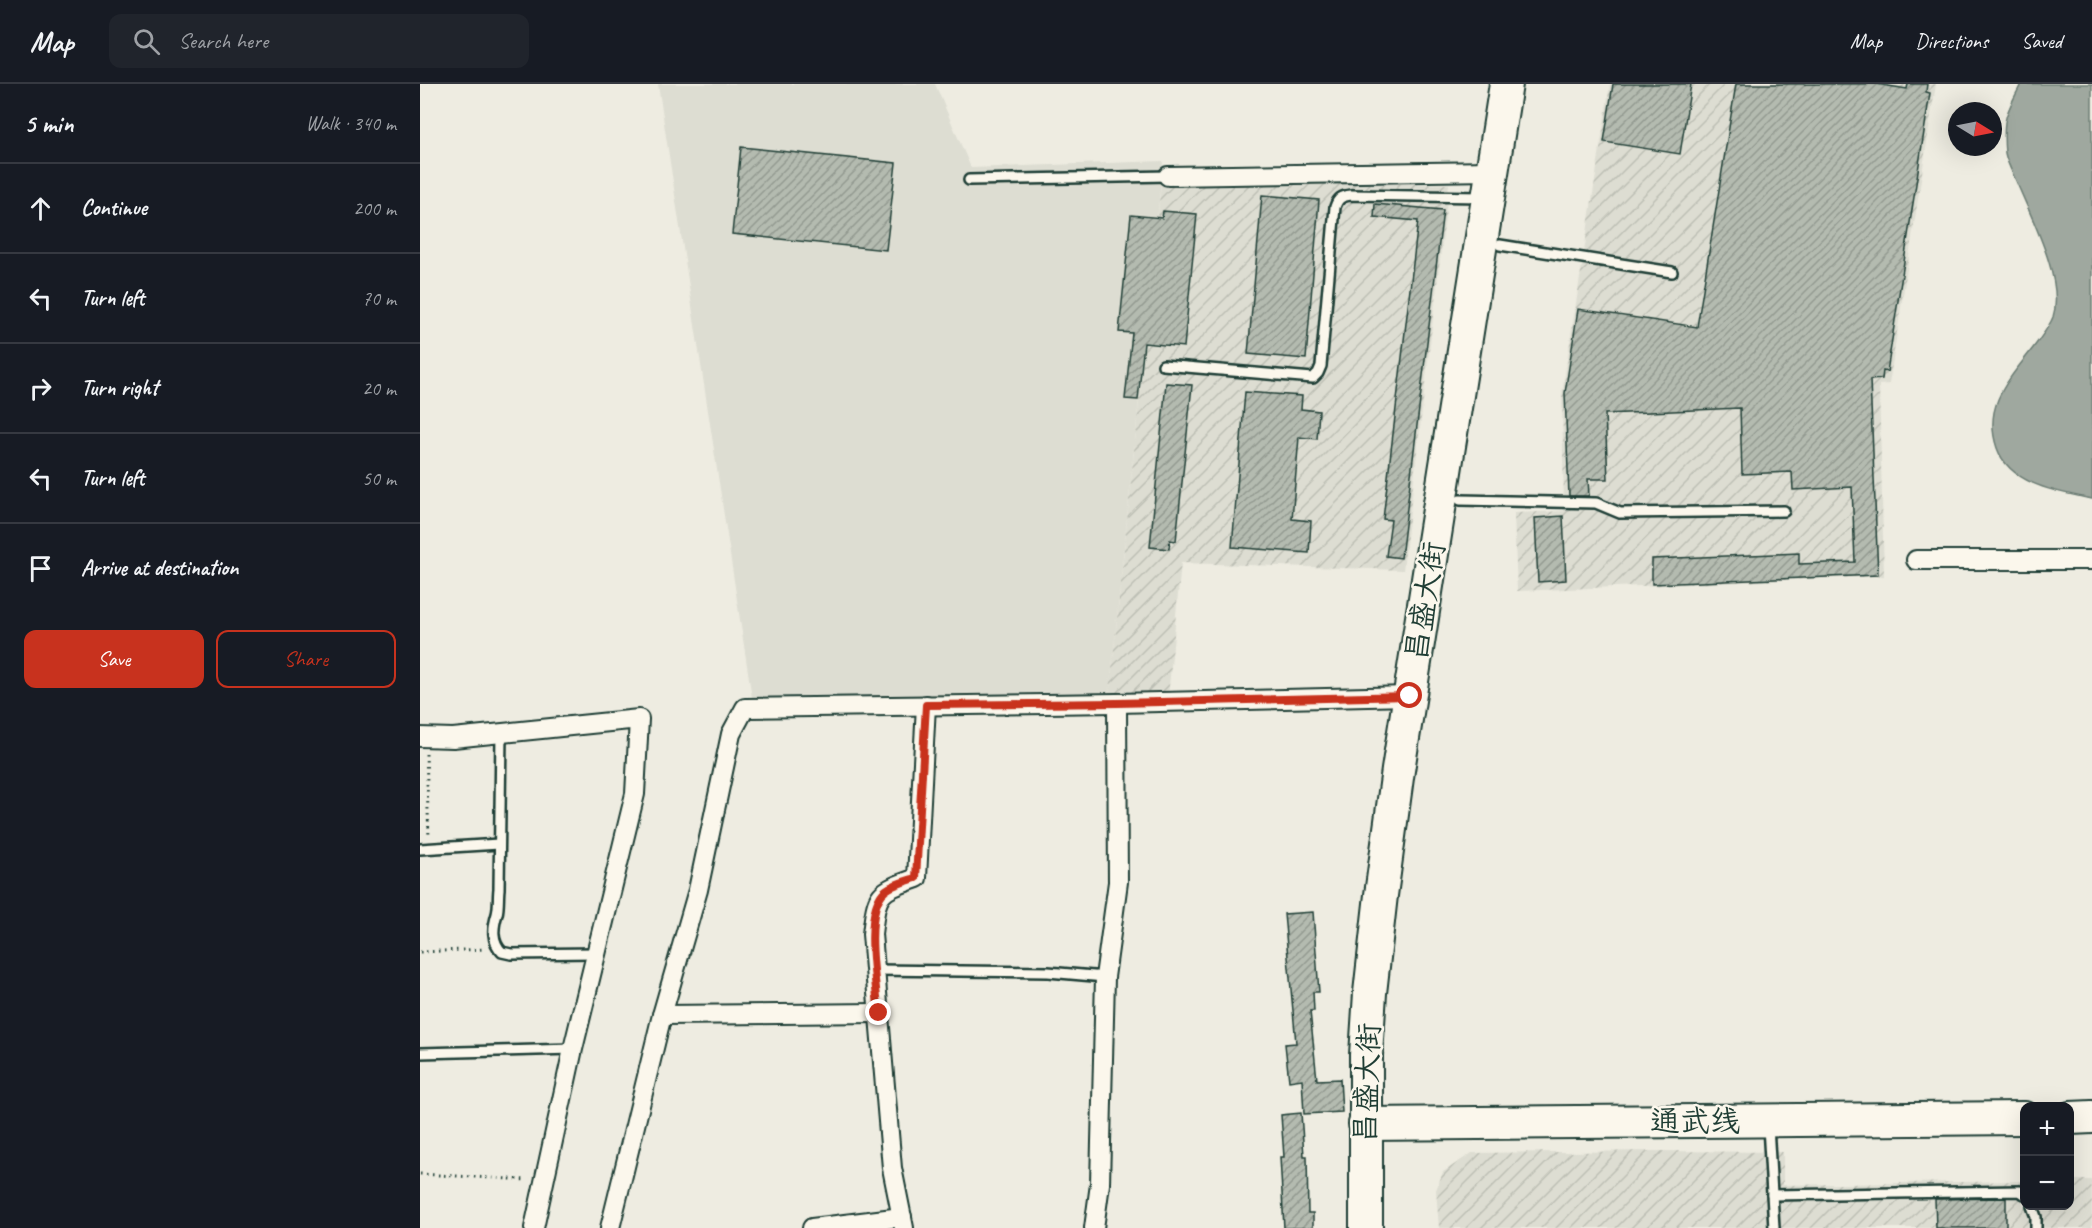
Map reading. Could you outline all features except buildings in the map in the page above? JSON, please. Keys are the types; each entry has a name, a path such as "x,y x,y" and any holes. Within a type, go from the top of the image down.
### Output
{"highway":[{"name":"昌盛大街","path":"1385,1228 1375,1124 1370,993 1410,696 1506,84"},
{"name":"昌盛大街","path":"1366,1228 1400,897 1524,84"},
{"path":"2074,1118 2092,1117"},
{"name":"通武线","path":"1375,1124 2020,1118"}],"street":[{"path":"1168,176 1490,184"},
{"path":"1916,560 2092,560"},
{"path":"610,1228 662,1016 698,890 731,734 745,708 1410,696"},
{"path":"1094,1228 1100,1184 1105,977 1118,882 1117,703"},
{"path":"812,1228 904,1225 892,1168 872,934 876,905 880,896 887,889 916,878 926,705"},
{"path":"423,737 453,738 639,719 635,794 573,1049 534,1228"},
{"path":"662,1016 879,1013"}],"lane":[{"path":"969,180 1168,176"},
{"path":"1163,365 1313,378 1321,366 1335,207 1338,200 1344,195 1490,184"},
{"path":"1500,245 1672,272"},
{"path":"1460,500 1596,503 1620,513 1784,511"},
{"path":"501,733 497,914 494,919 494,939 502,952 511,954 596,953"},
{"path":"425,849 499,844"},
{"path":"875,970 1048,972 1105,977"},
{"path":"420,1053 573,1049"},
{"path":"1768,1121 1774,1228"},
{"path":"1772,1195 2020,1191"},
{"path":"2033,1210 2036,1228"}],"path":[{"path":"423,737 425,849"},
{"path":"420,952 499,948"},
{"path":"420,1174 543,1182"}],"shaded area":[{"path":"658,84 935,84 971,168 1163,161 1109,698 752,698"},
{"path":"1610,84 1936,84 1889,384 1879,385 1884,576 1517,591 1514,513 1564,511 1562,394"},
{"path":"2021,84 2092,84 2092,499 2050,490 2024,479 2003,461 1993,432 1993,417 2003,390 2049,326 2055,302 2051,268 2045,249 2005,153 2006,117"},
{"path":"1161,183 1449,184 1403,570 1181,563 1168,697 1109,698"},
{"path":"1783,1152 1783,1185 2020,1181 2020,1210 2074,1210 2074,1180 2092,1180 2092,1228 1439,1228 1436,1190 1443,1172 1472,1153"}],"route":[{"path":"879,1013 872,934 876,905 880,896 887,889 916,878 926,705 1213,702 1410,696"}]}
